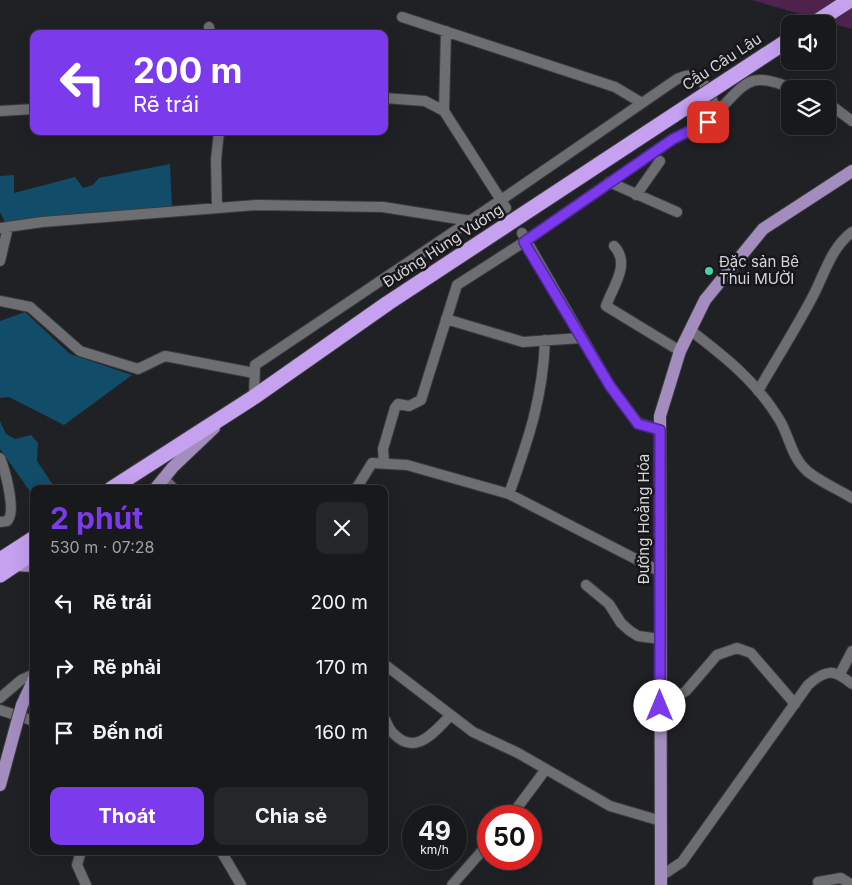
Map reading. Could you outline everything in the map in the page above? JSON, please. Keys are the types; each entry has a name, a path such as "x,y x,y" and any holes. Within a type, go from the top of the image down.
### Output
{"highway":[{"path":"827,15 850,0"},
{"name":"Cầu Câu Lâu","path":"674,115 781,45"},
{"name":"Đường Hùng Vương","path":"116,485 254,397 388,303 674,115"},
{"name":"Đường Hùng Vương","path":"133,485 234,410"},
{"path":"0,575 7,562 30,542"},
{"path":"7,562 30,553"}],"main road":[{"name":"Đường Hoằng Hóa","path":"661,881 660,416 680,351 706,300 763,229 852,171"},
{"path":"159,484 234,410"},
{"path":"7,562 30,565"},
{"path":"0,785 22,705 30,688"}],"street":[{"path":"402,17 615,87 642,103"},
{"path":"444,111 446,31"},
{"path":"254,397 255,365 471,220 503,204 677,79 694,76 706,88 713,100 715,114 713,120 673,139 523,238 457,285 421,400 409,406 398,404 395,408 383,449 384,462"},
{"path":"715,114 746,84 757,79 767,78 781,84"},
{"path":"388,98 426,101 444,111 503,204"},
{"path":"0,111 30,109"},
{"path":"836,109 852,121"},
{"path":"217,208 216,160 219,135"},
{"path":"636,195 660,161"},
{"path":"610,182 677,212"},
{"path":"0,261 4,227 42,222 257,205 383,207 471,220"},
{"path":"758,391 814,294 831,258 843,239 852,232"},
{"path":"523,238 610,386 638,424 660,430"},
{"path":"614,246 622,254 622,266 606,306 680,351"},
{"path":"0,301 30,306 80,351 138,369 166,356 254,372"},
{"path":"446,320 523,342 581,338"},
{"path":"690,330 733,363 758,391 780,420 796,457 806,470 852,498"},
{"path":"509,494 540,398 544,374 545,340"},
{"path":"0,458 6,476 12,512 7,521 0,522"},
{"path":"358,485 370,464 384,462 407,465 509,494 659,572"},
{"path":"586,585 609,604 621,623 630,631 638,636 660,640"},
{"path":"660,706 686,691 718,655 737,648 751,653 794,704"},
{"path":"840,674 852,651"},
{"path":"388,667 473,732 546,769 610,806 661,821"},
{"path":"661,881 682,862 794,704 815,678 825,673 840,674 852,684"},
{"path":"0,698 20,680 30,676"},
{"path":"0,710 30,720"},
{"path":"388,724 395,735 416,744 423,741 451,715"},
{"path":"519,805 546,769"},
{"path":"80,855 77,865 86,885"},
{"path":"223,855 241,885"},
{"path":"452,885 477,857"},
{"path":"818,882 841,878 852,885"}],"shaded area":[{"path":"752,0 852,0 852,29 836,24 836,15 804,15"}],"water":[{"path":"170,164 172,209 6,224 0,212 0,176 14,175 14,193 75,177 83,188 93,185 99,178"},
{"path":"25,312 70,354 132,375 64,425 9,397 0,398 0,321"},
{"path":"0,421 6,434 15,439 31,435 38,443 37,461 53,485 30,485 30,491 0,449"}],"place":[{"name":"Đặc sản Bê Thui MƯỜI","path":"709,271"}],"route":[{"path":"660,706 660,430 638,424 626,409 610,386 524,242 673,139 708,122"}]}
